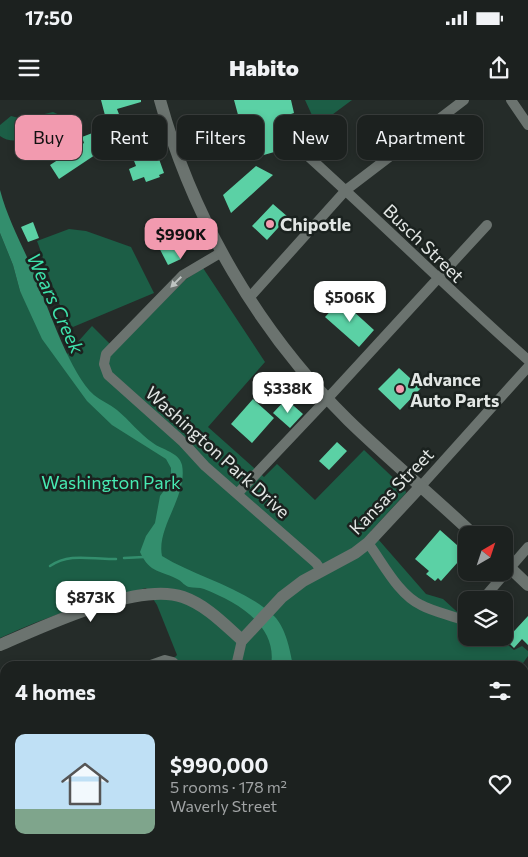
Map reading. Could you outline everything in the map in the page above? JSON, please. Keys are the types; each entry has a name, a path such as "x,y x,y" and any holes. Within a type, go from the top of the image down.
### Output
{"main road":[{"path":"160,100 191,191 222,252 249,298 288,352 328,398 464,526"},
{"name":"Kansas Street","path":"242,640 275,603 321,570 355,553 368,543 421,486"},
{"path":"513,571 528,585"},
{"path":"0,645 57,620 99,606 160,593 182,597 202,607 242,640"}],"street":[{"path":"249,298 346,190 464,100"},
{"path":"512,100 528,125"},
{"name":"Busch Street","path":"312,160 437,278 528,360"},
{"path":"238,493 328,398 486,225"},
{"name":"Washington Park Drive","path":"222,252 190,270 162,296 106,354 104,364 108,376 316,562 321,570"},
{"name":"Kansas Street","path":"421,486 528,368"},
{"path":"368,543 398,584 413,600 422,606 458,618"},
{"path":"513,560 528,547"},
{"path":"237,661 242,640"}],"green space":[{"path":"305,100 352,100 332,115 312,115"},
{"path":"53,112 60,115 40,115"},
{"path":"11,116 15,117 15,140 0,136 0,125"},
{"path":"69,229 86,231 131,247 154,293 73,327 58,300 37,241"},
{"name":"Washington Park","path":"0,233 13,265 20,291 60,362 92,326 116,350 185,280 203,268 265,362 208,427 264,477 277,464 315,500 364,450 405,489 406,493 371,531 426,594 443,599 458,613 458,646 509,646 514,650 522,646 528,651 528,656 524,661 176,661 174,658 177,655 157,605 146,588 72,609 0,638"}],"shaded area":[{"path":"0,190 8,214 61,341 85,386 94,395 117,410 148,439 174,454 180,461 183,477 181,488 163,534 162,556 235,590 262,606 274,616 282,627 292,661 271,661 268,638 262,627 242,608 217,594 188,586 152,568 144,559 140,552 146,536 155,523 160,496 171,481 171,468 166,459 112,425 87,401 42,339 20,291 13,265 0,233"}],"building":[{"path":"101,100 141,100 141,102 117,109 119,115 105,115"},
{"path":"234,100 291,100 294,113 291,115 274,115 274,152 264,155 264,115 238,115"},
{"path":"92,133 92,157 59,179 50,165 58,160 82,160 82,144 84,143 82,137"},
{"path":"134,160 159,160 164,173 159,175 160,177 146,182 144,177 133,181 129,169 136,166"},
{"path":"256,166 273,175 231,213 223,195"},
{"path":"273,204 288,217 267,240 252,226"},
{"path":"33,222 39,238 28,242 21,227"},
{"path":"172,226 179,239 172,243 181,259 168,265 153,236"},
{"path":"341,300 374,330 359,347 325,317"},
{"path":"399,368 421,388 400,410 378,389"},
{"path":"253,399 274,418 252,443 231,424"},
{"path":"286,399 303,414 290,428 273,413"},
{"path":"337,442 347,451 329,470 319,461"},
{"path":"440,530 458,546 458,562 441,581 438,578 435,581 426,574 429,571 415,559"},
{"path":"528,616 528,645 522,639 514,648 512,646 513,632"}],"waterway":[{"path":"124,558 144,557"},
{"path":"50,566 66,559 74,558 116,559"}],"place":[{"name":"Chipotle","path":"270,224"},
{"name":"Advance Auto Parts","path":"400,389"}],"water label":[{"name":"Wears Creek","path":"56,303"}]}
